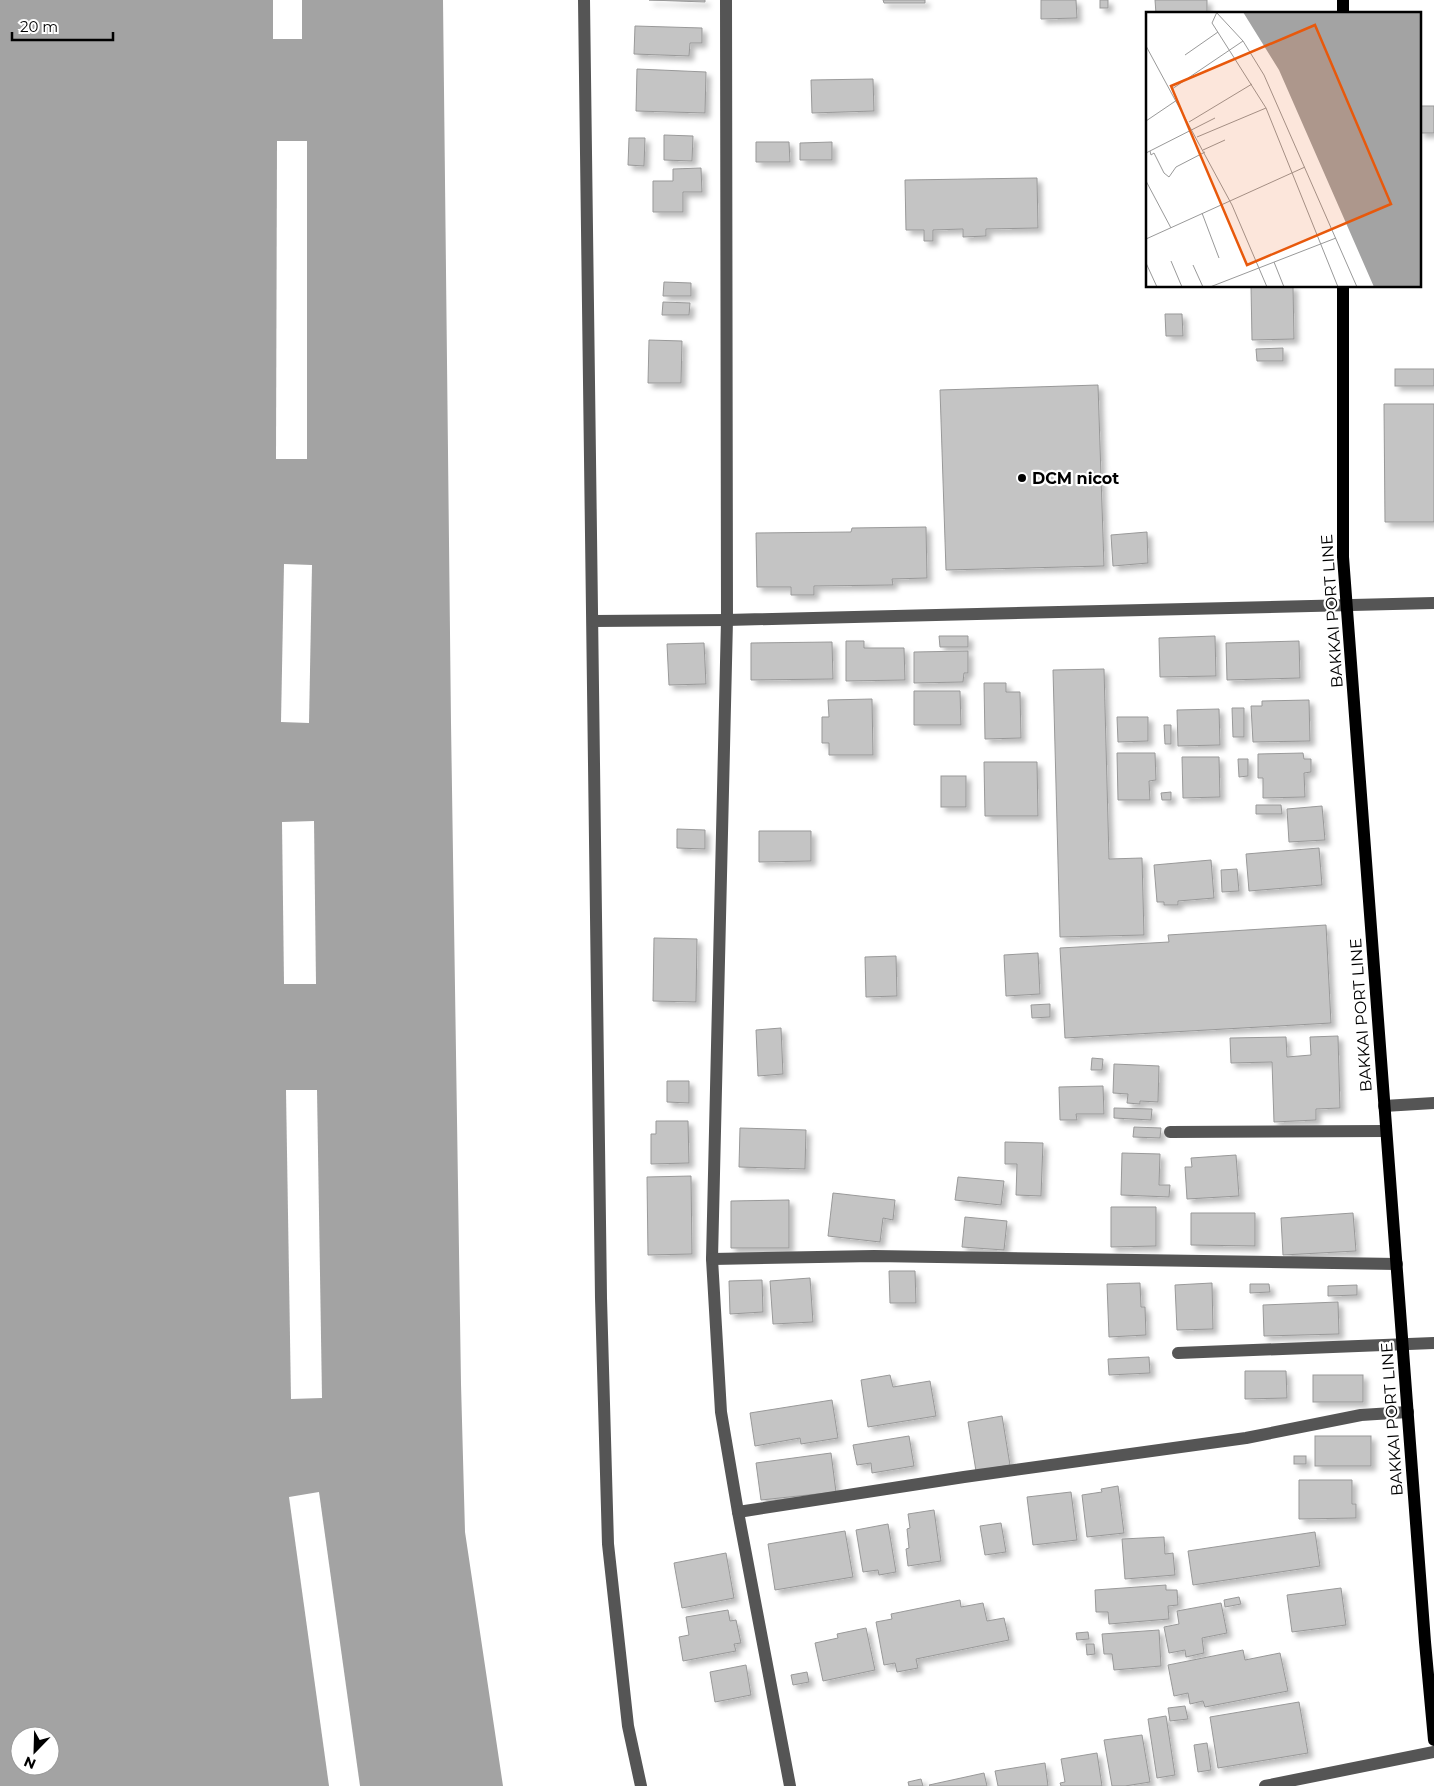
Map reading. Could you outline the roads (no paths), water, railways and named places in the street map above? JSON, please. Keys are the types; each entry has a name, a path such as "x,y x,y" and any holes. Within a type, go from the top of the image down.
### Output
{"main road":[{"name":"BAKKAI PORT LINE","path":"1343,288 1343,558 1408,1412 1429,1641 1434,1740"}],"street":[{"path":"584,0 601,1298 608,1544 628,1726 641,1786"},
{"path":"726,0 727,620 712,1260 721,1412 790,1786"},
{"path":"593,621 727,620 1434,603"},
{"path":"1384,1106 1434,1103"},
{"path":"1170,1132 1386,1131"},
{"path":"712,1260 874,1256 1397,1264"},
{"path":"1178,1353 1434,1343"},
{"path":"738,1512 964,1477 1246,1438 1361,1415 1408,1412"},
{"path":"1265,1786 1434,1752"}],"place":[{"name":"DCM nicot","path":"1022,478"}]}
